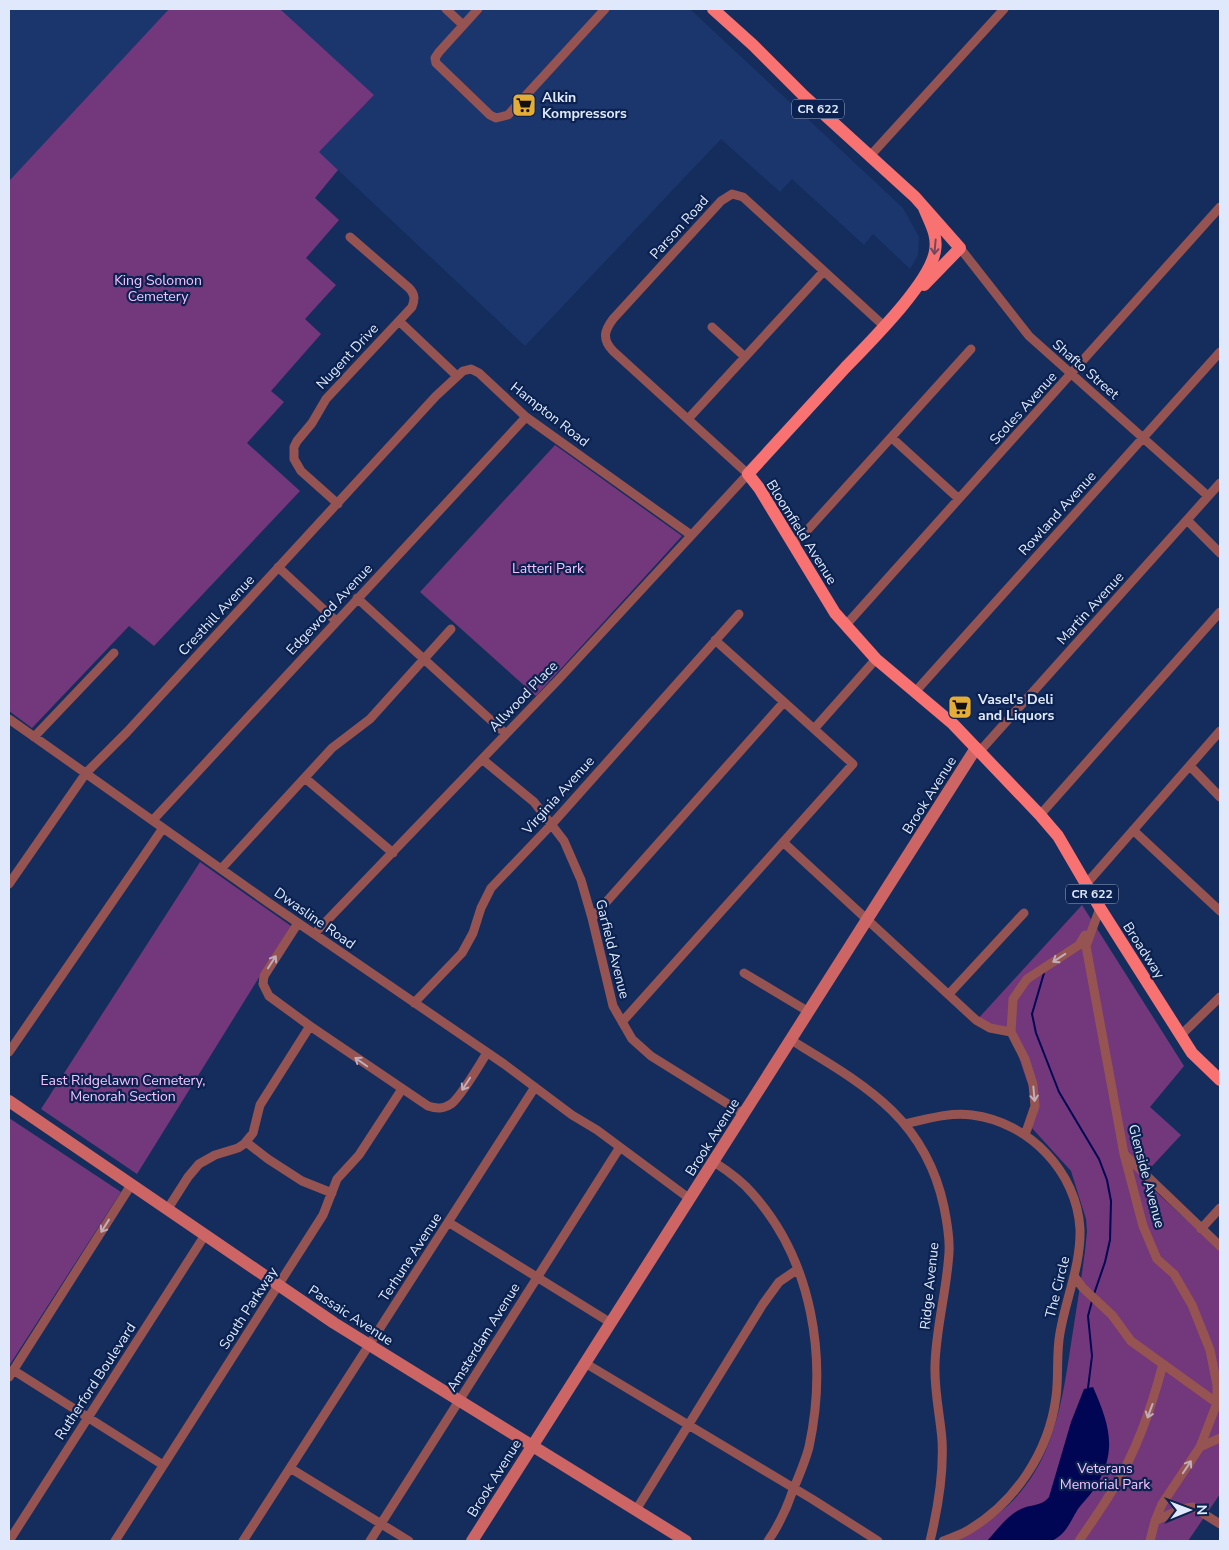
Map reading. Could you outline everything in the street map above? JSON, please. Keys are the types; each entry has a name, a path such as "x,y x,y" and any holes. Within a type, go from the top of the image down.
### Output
{"main road":[{"name":"Bloomfield Avenue","path":"713,9 915,197 960,248 925,285 919,285"},
{"name":"Bloomfield Avenue","path":"924,208 935,234 935,251 929,269 919,285 884,326 748,474 759,488 835,613 845,626 876,659 948,720"},
{"name":"Broadway","path":"948,720 1058,836 1100,908 1192,1053 1220,1080"},
{"name":"Brook Avenue","path":"472,1541 808,1012 978,750"},
{"name":"Passaic Avenue","path":"9,1101 278,1286 369,1345 686,1541"}],"street":[{"path":"446,9 463,25"},
{"path":"478,9 435,58 441,70 496,118 508,115 605,9"},
{"path":"870,156 1004,9"},
{"name":"Parson Road","path":"688,419 608,346 605,332 607,327 726,197 732,194 743,197 884,326"},
{"name":"Scoles Avenue","path":"845,626 1220,207"},
{"name":"Nugent Drive","path":"338,504 301,471 294,459 294,447 312,424 326,399 412,307 414,301 412,291 350,236"},
{"name":"Shafto Street","path":"960,248 1030,336 1208,496"},
{"path":"748,474 688,419 824,271"},
{"path":"399,321 457,376"},
{"path":"712,327 745,357"},
{"path":"793,544 803,536 971,349"},
{"name":"Rowland Avenue","path":"915,692 1220,352"},
{"name":"Hampton Road","path":"457,376 463,371 471,369 479,373 526,416 691,535"},
{"name":"Cresthill Avenue","path":"9,884 86,773 127,732 436,396 457,376"},
{"name":"Edgewood Avenue","path":"153,820 526,416"},
{"path":"892,438 959,499"},
{"name":"Allwood Place","path":"314,934 584,653 748,474"},
{"name":"Martin Avenue","path":"978,750 1220,483"},
{"path":"1187,520 1220,552"},
{"path":"278,567 336,621"},
{"path":"357,598 506,734"},
{"path":"1040,815 1220,612"},
{"name":"Virginia Avenue","path":"414,1004 462,953 473,933 481,908 491,888 552,824 739,614"},
{"path":"221,869 332,748 370,719 451,630"},
{"path":"622,1022 853,764 715,640"},
{"path":"34,737 114,653"},
{"path":"814,729 876,659"},
{"path":"592,918 784,702"},
{"name":"Dwasline Road","path":"9,719 414,1004 504,1064 690,1199"},
{"path":"1087,883 1220,731"},
{"name":"Garfield Avenue","path":"482,759 534,802 564,841 580,880 592,918 613,1006 632,1038 651,1056 744,1114"},
{"path":"1190,766 1220,797"},
{"path":"305,778 392,853"},
{"path":"9,1052 164,828"},
{"path":"1133,830 1220,911"},
{"path":"783,842 976,1020 990,1028 1011,1032"},
{"path":"1025,1135 1035,1106 1033,1084 1011,1032 1013,1000 1027,979 1080,945 1100,908"},
{"name":"Glenside Avenue","path":"1100,908 1086,946 1124,1154 1143,1226 1157,1259 1174,1274 1192,1305 1203,1329 1218,1385 1217,1403 1200,1447 1162,1504 1150,1541"},
{"path":"949,994 1024,913"},
{"path":"298,923 264,976 263,984 269,996 310,1026 402,1089 428,1106 435,1108 449,1105 455,1101 487,1053"},
{"path":"744,973 808,1012"},
{"path":"1181,1036 1220,997"},
{"path":"167,1210 188,1177 199,1164 214,1155 238,1148 246,1142 255,1127 260,1105 310,1026"},
{"name":"Ridge Avenue","path":"791,1040 854,1079 884,1101 905,1124 920,1145 932,1169 941,1195 949,1239 947,1279 935,1364 942,1439 942,1478 930,1541"},
{"name":"Terhune Avenue","path":"242,1541 535,1087"},
{"name":"South Parkway","path":"115,1541 323,1215 337,1179 359,1155 402,1089"},
{"name":"The Circle","path":"905,1124 948,1115 974,1115 1001,1123 1025,1135 1048,1154 1063,1174 1074,1201 1079,1221 1079,1251 1060,1334 1058,1383 1054,1410 1044,1442 1038,1456 1020,1484 998,1508 966,1532 943,1541"},
{"path":"246,1142 302,1181 332,1193"},
{"name":"Amsterdam Avenue","path":"370,1541 620,1147"},
{"path":"1124,1154 1220,1246"},
{"path":"714,1162 741,1181 761,1203 780,1229 798,1270 810,1310 816,1355 816,1395 808,1448 782,1519 768,1541"},
{"path":"131,1185 11,1373 163,1465"},
{"path":"1201,1229 1220,1208"},
{"path":"448,1222 611,1323"},
{"name":"Rutherford Boulevard","path":"9,1541 205,1236"},
{"path":"636,1510 763,1304 779,1282 798,1270"},
{"path":"1074,1276 1112,1315 1131,1340 1217,1403"},
{"path":"586,1363 878,1541"},
{"path":"1079,1541 1116,1486 1135,1447 1152,1406 1163,1364"},
{"path":"1200,1447 1220,1438"},
{"path":"290,1468 409,1541"},
{"path":"1155,1521 1181,1509 1193,1507 1220,1524"}],"shaded area":[{"path":"9,9 169,9 9,181"},
{"path":"280,9 690,9 903,208 919,237 918,255 910,269 873,234 864,245 792,179 780,192 721,139 525,346 319,152 374,95"},
{"path":"1093,1387 1104,1414 1109,1440 1109,1452 1106,1465 1092,1492 1078,1509 1065,1531 1052,1541 987,1541 1010,1516 1023,1508 1039,1504 1049,1497 1071,1422 1084,1389"}],"green space":[{"name":"King Solomon Cemetery","path":"169,9 280,9 374,95 319,152 338,170 315,198 339,220 306,258 336,285 305,319 321,334 271,391 284,402 247,443 300,491 154,646 129,626 32,728 9,711 9,181"},
{"name":"Latteri Park","path":"555,445 682,536 536,696 420,592"},
{"name":"East Ridgelawn Cemetery, Menorah Section","path":"200,862 291,926 137,1174 41,1109"},
{"name":"Veterans Memorial Park","path":"1082,905 1184,1066 1150,1107 1181,1135 1141,1178 1220,1251 1220,1494 1188,1541 953,1541 988,1521 1018,1495 1042,1458 1051,1438 1066,1374 1087,1232 1086,1219 1071,1171 1031,1127 1034,1102 1010,1031 976,1021"},
{"path":"9,1118 121,1192 9,1366"}],"waterway":[{"path":"1044,973 1032,1014 1036,1033 1059,1092 1099,1159 1107,1180 1111,1201 1110,1240 1094,1294"},
{"path":"1088,1388 1092,1356 1088,1316 1092,1301"}],"place":[{"name":"Alkin Kompressors","path":"524,105"},
{"name":"Vasel's Deli and Liquors","path":"960,707"}]}
